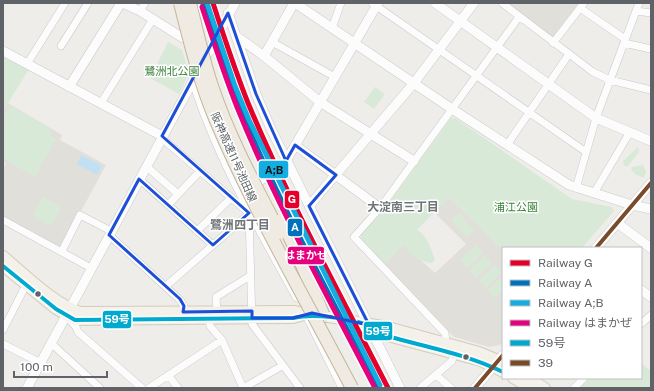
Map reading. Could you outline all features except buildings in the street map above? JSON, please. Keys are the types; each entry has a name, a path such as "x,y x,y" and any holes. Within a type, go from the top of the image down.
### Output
{"highway":[{"name":"阪神高速11号池田線","path":"180,3 192,51 216,121 253,200 352,388"},
{"name":"阪神高速11号池田線","path":"190,3 212,86 242,158 361,388"},
{"path":"195,24 232,117 292,242 324,316"},
{"path":"288,282 296,269 292,242"}],"main road":[{"path":"3,256 68,312 217,311 293,318 306,314 324,316 369,325 388,327 446,342 500,361"},
{"path":"3,266 26,285 82,320 209,319 252,315"},
{"path":"369,325 386,336 481,361 500,361"},
{"path":"515,379 530,388"},
{"path":"531,379 546,388"}],"street":[{"path":"27,64 65,3"},
{"path":"62,46 88,3"},
{"path":"69,87 122,3 142,7 153,19 207,52"},
{"path":"27,388 234,3"},
{"path":"264,56 294,3 452,109 576,188 632,205 651,209"},
{"path":"332,28 341,3"},
{"path":"434,3 596,118 651,141"},
{"path":"309,206 414,84 474,3"},
{"path":"502,3 593,72 610,80 651,90"},
{"path":"576,188 596,118 639,3"},
{"path":"286,166 295,145 376,4 528,114 586,152"},
{"path":"553,43 582,5 625,41 651,49"},
{"path":"636,11 651,13"},
{"path":"228,13 256,94 286,166 309,206 400,388"},
{"path":"446,342 445,332 354,237 380,208 520,17"},
{"path":"101,103 153,19"},
{"path":"236,36 264,56 320,102 414,161"},
{"path":"272,42 335,77"},
{"path":"3,52 162,136 164,140 231,198 250,212"},
{"path":"508,145 569,54"},
{"path":"193,79 202,108 250,212 306,314 343,388"},
{"path":"594,194 630,132"},
{"path":"295,145 380,208"},
{"path":"146,166 178,194"},
{"path":"168,205 200,171"},
{"path":"241,192 267,178"},
{"path":"139,179 213,245"},
{"path":"597,247 651,183"},
{"path":"197,230 231,198"},
{"path":"166,286 250,212"},
{"path":"250,212 252,324 300,388"},
{"path":"62,251 80,215 110,233 166,286 184,306 183,312"},
{"path":"3,220 91,268"},
{"path":"617,223 651,248"},
{"path":"217,311 216,297 250,276"},
{"path":"3,330 26,285"},
{"path":"642,291 651,297"},
{"path":"68,312 78,332 142,388"},
{"path":"642,323 651,315"},
{"path":"209,319 210,326 222,340 243,388 282,366"},
{"path":"149,388 222,340"},
{"path":"3,344 41,363"},
{"path":"52,344 100,388"},
{"path":"420,388 452,361 454,354"},
{"path":"475,388 500,361"},
{"path":"168,375 178,388"},
{"path":"436,375 451,388"},
{"path":"574,388 583,379"}],"highlighted area":[{"path":"228,13 256,94 286,161 295,145 336,175 309,206 369,325 312,313 293,318 252,318 252,311 183,312 184,306 180,299 109,235 139,179 213,245 249,213 162,136"}],"shaded area":[{"path":"509,3 580,3 554,36 551,36"},
{"path":"8,103 62,135 60,140 106,165 62,246 59,247 3,217 3,168 6,163 3,161 3,111"},
{"path":"449,197 502,249 502,342 500,345 490,347 454,337 385,264 403,244 435,273 466,244 434,212"}],"green space":[{"name":"鷺洲北公園","path":"168,42 182,50 189,73 179,94 150,78"},
{"path":"3,56 29,69 3,111"},
{"path":"375,87 385,94 374,109 364,102"},
{"path":"10,105 52,129 50,135 56,139 35,177 3,158 3,117"},
{"name":"浦江公園","path":"451,118 455,118 572,199 612,207 614,211 583,247 502,247 502,249 449,197 416,231 418,230 427,240 435,260 432,263 423,261 411,255 404,244 385,264 361,240 361,235 383,211"},
{"path":"638,147 639,152 628,166 624,166 623,161"},
{"path":"643,165 646,172 644,178 635,174 631,169 632,167"},
{"path":"43,197 61,207 51,226 33,216"},
{"path":"459,213 474,230 467,237 451,220"},
{"path":"476,245 483,253 467,268 460,260"},
{"path":"485,255 492,263 476,278 469,270"},
{"path":"495,265 502,272 486,288 479,280"},
{"path":"502,277 502,291 495,298 488,290"},
{"path":"642,364 651,371 651,388 579,388 589,379 642,379"}],"water":[{"path":"81,155 102,166 97,175 77,164"}],"tunnel":[{"path":"267,178 282,171"}],"rail line":[{"name":"A;B","path":"207,3 235,86 249,120 380,385"},
{"name":"G","path":"213,3 225,41 248,103 280,176 388,388"},
{"name":"A","path":"203,5 229,80 270,177 377,388"},
{"name":"はまかぜ","path":"202,7 237,107 268,179 375,388"}],"transit line":[{"name":"39","path":"597,247 651,183"},
{"name":"59号","path":"3,266 56,309 75,320 293,318 311,316 331,317 351,320 368,325 387,336 446,351 475,360 502,372"},
{"name":"39","path":"475,388 502,356"}],"district":[{"name":"大淀南三丁目","path":"403,207"},
{"name":"鷺洲四丁目","path":"240,225"}]}
